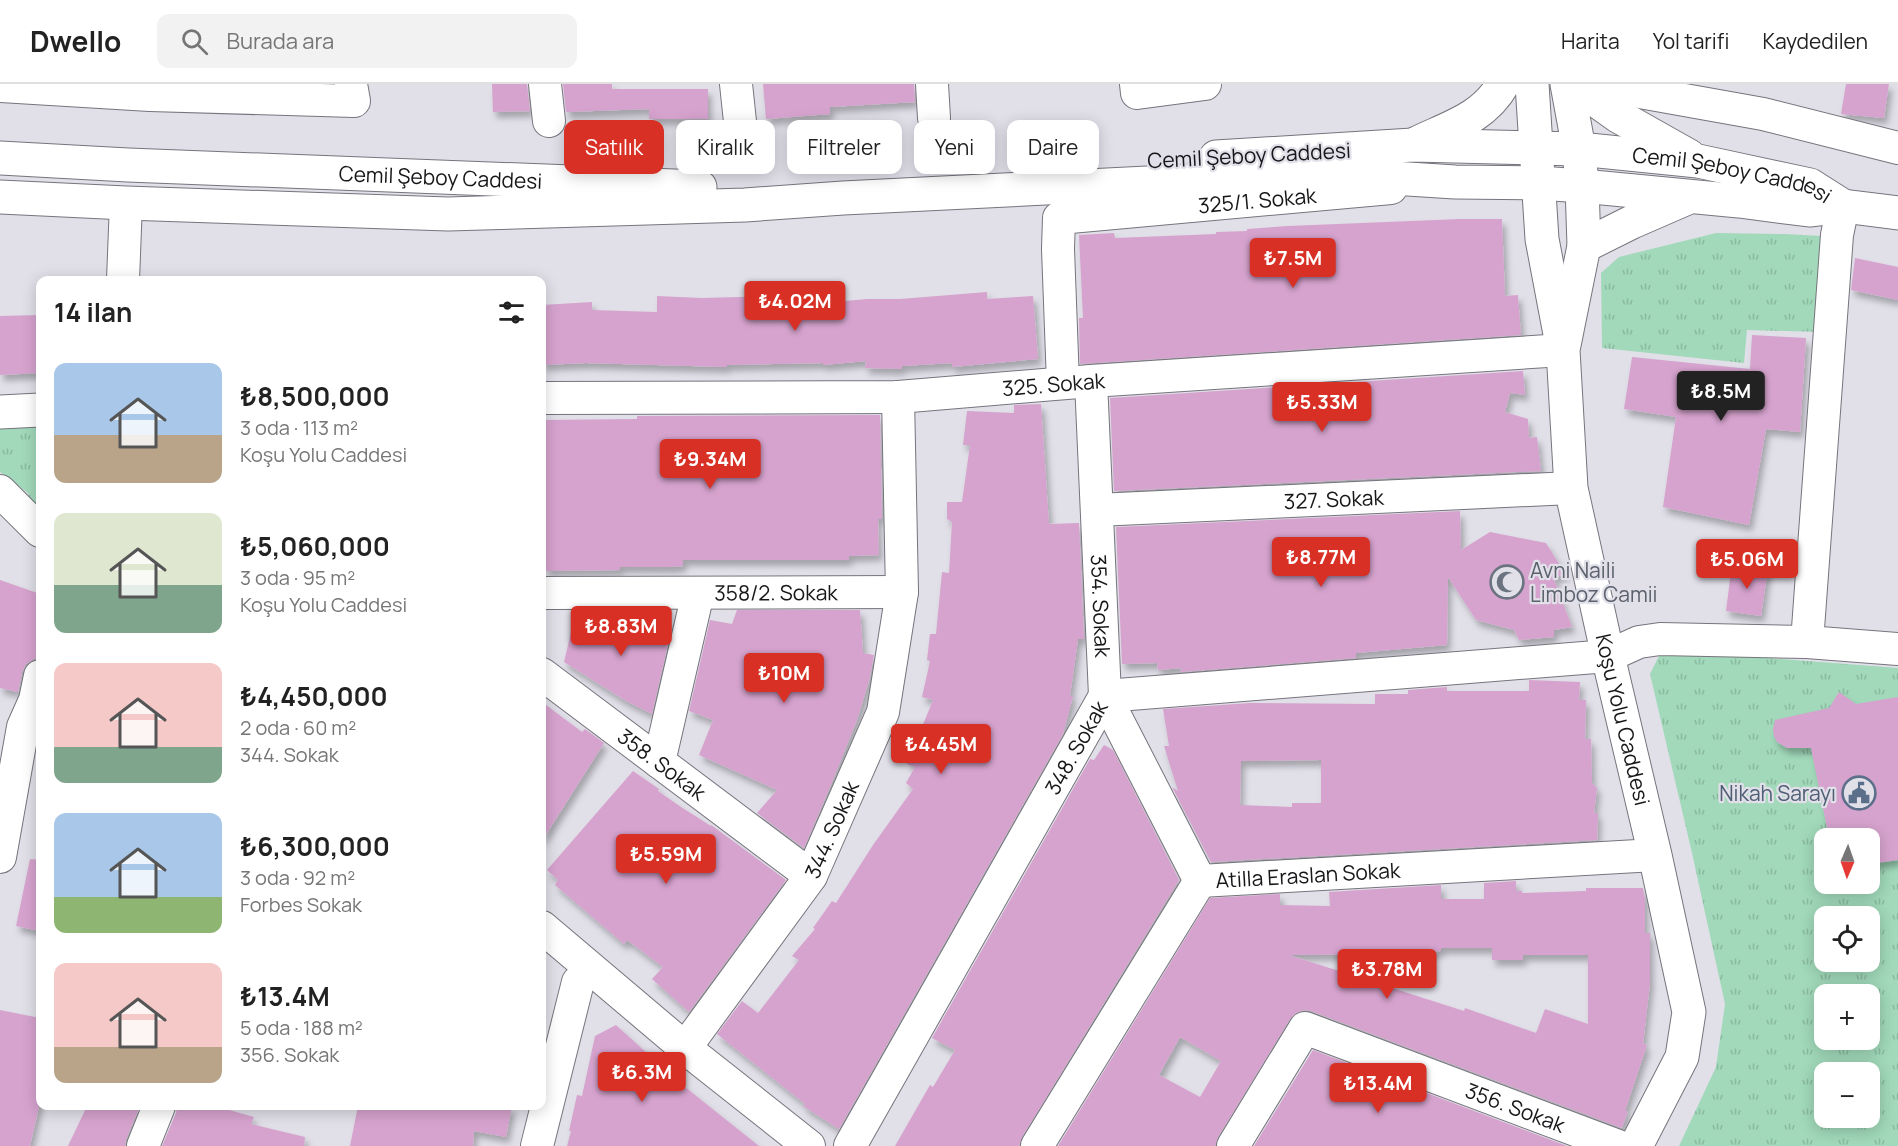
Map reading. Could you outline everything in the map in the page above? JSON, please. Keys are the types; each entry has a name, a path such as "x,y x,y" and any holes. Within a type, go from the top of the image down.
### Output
{"main road":[{"path":"1413,145 1477,114 1503,84"},
{"path":"1532,84 1542,239 1563,350"},
{"path":"1567,84 1579,149"},
{"path":"1573,84 1618,116 1698,161"},
{"name":"Cemil Şeboy Caddesi","path":"0,158 749,189 940,179 1148,160 1413,145 1579,149 1698,161 1810,185 1843,206"},
{"name":"Koşu Yolu Caddesi","path":"1579,149 1584,246 1563,350 1571,488 1608,656 1656,855 1689,1012 1682,1057 1636,1146"},
{"name":"Cemil Şeboy Caddesi","path":"0,197 448,214 745,206 843,198 1329,174 1455,182 1539,183 1809,210 1843,206 1898,213"},
{"path":"1584,246 1689,197"},
{"path":"0,412 36,410"}],"street":[{"path":"545,84 549,121"},
{"path":"736,84 740,120"},
{"path":"932,84 934,118"},
{"path":"1137,88 1205,84"},
{"path":"1595,84 1763,114 1898,148"},
{"path":"0,86 352,93"},
{"name":"325/1. Sokak","path":"1059,218 1455,182"},
{"path":"123,276 126,203"},
{"path":"1807,642 1838,235 1843,206"},
{"name":"354. Sokak","path":"1059,218 1058,249 1097,510 1105,696 1200,881"},
{"name":"325. Sokak","path":"546,398 898,397 1077,382 1563,350"},
{"name":"344. Sokak","path":"685,1048 812,876 883,712 902,592 898,397"},
{"name":"327. Sokak","path":"1097,510 1571,488"},
{"path":"0,491 36,527"},
{"name":"358/2. Sokak","path":"546,593 902,592"},
{"path":"659,762 698,593"},
{"name":"348. Sokak","path":"850,1146 1105,696 1608,656 1639,642 1660,639 1807,642 1898,649"},
{"name":"358. Sokak","path":"546,677 812,876"},
{"path":"0,857 12,724 35,700 36,695"},
{"name":"Atilla Eraslan Sokak","path":"1037,1146 1200,881 1656,855"},
{"path":"546,930 685,1048 809,1146"},
{"path":"546,954 578,982 782,1146"},
{"path":"546,1084 578,982"},
{"name":"356. Sokak","path":"1233,1146 1305,1028 1618,1146"},
{"path":"143,1146 157,1110"},
{"path":"537,1146 542,1110"}],"green space":[{"path":"1716,233 1822,236 1822,332 1747,330 1744,363 1602,348 1601,273 1619,257"},
{"path":"36,425 36,516 28,493 0,472 0,426"},
{"path":"1662,650 1898,668 1898,1146 1679,1146 1716,1067 1725,1004 1650,674"}],"building":[{"path":"492,84 527,84 530,111 493,112"},
{"path":"563,84 612,84 612,89 708,89 708,119 649,119 649,109 566,112"},
{"path":"763,84 914,84 915,102 830,107 830,114 766,119"},
{"path":"1846,84 1889,84 1884,118 1841,114"},
{"path":"1502,219 1505,296 1518,295 1521,335 1080,364 1079,318 1083,318 1079,235 1114,233 1115,238 1216,234 1216,232 1288,226"},
{"path":"1855,258 1898,267 1898,300 1851,290"},
{"path":"987,292 987,299 1033,296 1038,359 952,367 952,363 902,366 902,369 865,368 866,361 823,365 823,363 727,365 727,367 586,363 546,365 546,305 592,302 592,310 657,312 657,296 701,298 813,295 813,304 867,299 900,299"},
{"path":"36,315 36,373 0,375 0,316"},
{"path":"1752,335 1806,338 1800,432 1766,429 1749,525 1663,507 1676,417 1624,409 1632,357 1750,369"},
{"path":"1523,371 1525,395 1510,393 1505,412 1528,419 1529,438 1537,437 1541,471 1114,491 1110,398"},
{"path":"1041,404 1049,524 1079,523 1084,639 1078,639 1070,696 1073,696 1063,734 839,1129 803,1106 805,1104 717,1034 742,1001 758,1013 799,960 792,956 815,929 813,928 832,901 836,903 873,845 913,789 906,783 915,767 907,764 933,700 922,697 930,661 927,660 930,634 936,634 942,572 949,573 952,522 947,519 947,502 962,502 970,445 963,445 967,411 1014,413 1014,405"},
{"path":"880,415 882,519 878,519 879,555 849,556 849,560 683,560 683,566 546,571 546,420 637,419 637,416"},
{"path":"1460,511 1461,550 1490,532 1546,543 1566,575 1553,577 1572,627 1554,630 1554,637 1519,640 1514,630 1476,620 1448,577 1447,645 1356,653 1356,658 1180,672 1182,668 1158,670 1157,663 1122,664 1116,527"},
{"path":"1732,564 1768,568 1761,616 1726,611"},
{"path":"0,580 36,593 36,659 26,664 18,692 0,688"},
{"path":"737,610 860,610 863,653 874,655 857,720 804,848 757,813 777,790 699,755 713,720 689,711 710,620 732,624"},
{"path":"574,620 645,621 672,626 652,714 626,701 564,662"},
{"path":"1529,680 1580,682 1579,700 1586,700 1585,739 1591,739 1592,783 1597,788 1594,813 1598,813 1597,840 1211,862 1172,787 1178,791 1164,746 1169,746 1163,709 1250,703 1375,704 1375,694 1408,694 1408,690 1447,687 1447,691 1529,691","holes":["1321,760 1321,803 1292,803 1292,807 1240,805 1241,761"]},
{"name":"Nikah Sarayı","path":"1839,692 1856,704 1898,697 1898,860 1880,862 1880,828 1827,828 1811,748 1787,748 1777,742 1774,736 1775,720 1829,708"},
{"path":"546,705 582,732 585,729 604,743 546,835"},
{"path":"1104,745 1113,750 1179,880 1022,1137 1019,1146 895,1146 930,1085 933,1087 955,1050 932,1038 1090,759 1094,760"},
{"path":"633,771 786,880 689,1012 652,979 663,967 627,940 624,944 555,885 558,880 547,870"},
{"path":"30,859 36,860 36,930 16,926"},
{"path":"1516,881 1516,891 1522,891 1522,893 1586,891 1586,888 1643,888 1645,933 1650,933 1650,983 1643,1044 1647,1045 1625,1111 1628,1111 1622,1128 1304,1010 1296,1013 1290,1019 1218,1137 1215,1146 1058,1146 1210,898 1280,894 1280,905 1330,906 1329,892 1441,885 1441,899 1484,899 1484,883","holes":["1441,948 1492,948 1492,960 1523,960 1523,955 1588,955 1588,1024 1545,1009 1536,1033 1465,1008 1464,1011 1289,955 1400,954 1400,952 1441,951","1180,1037 1221,1061 1200,1097 1159,1075"]},
{"path":"0,1010 36,1017 36,1110 38,1110 30,1146 0,1146"},
{"path":"616,1025 680,1083 759,1146 567,1146 577,1095 582,1096 595,1036"},
{"path":"1313,1050 1567,1146 1254,1146"},
{"path":"85,1110 138,1110 125,1146 68,1146"},
{"path":"176,1110 229,1110 254,1117 251,1124 305,1137 304,1146 162,1146"},
{"path":"357,1110 511,1110 506,1137 474,1131 473,1146 350,1146"}],"place":[{"name":"Avni Naili Limboz Camii","path":"1507,582"},
{"name":"Nikah Sarayı","path":"1859,793"}]}
